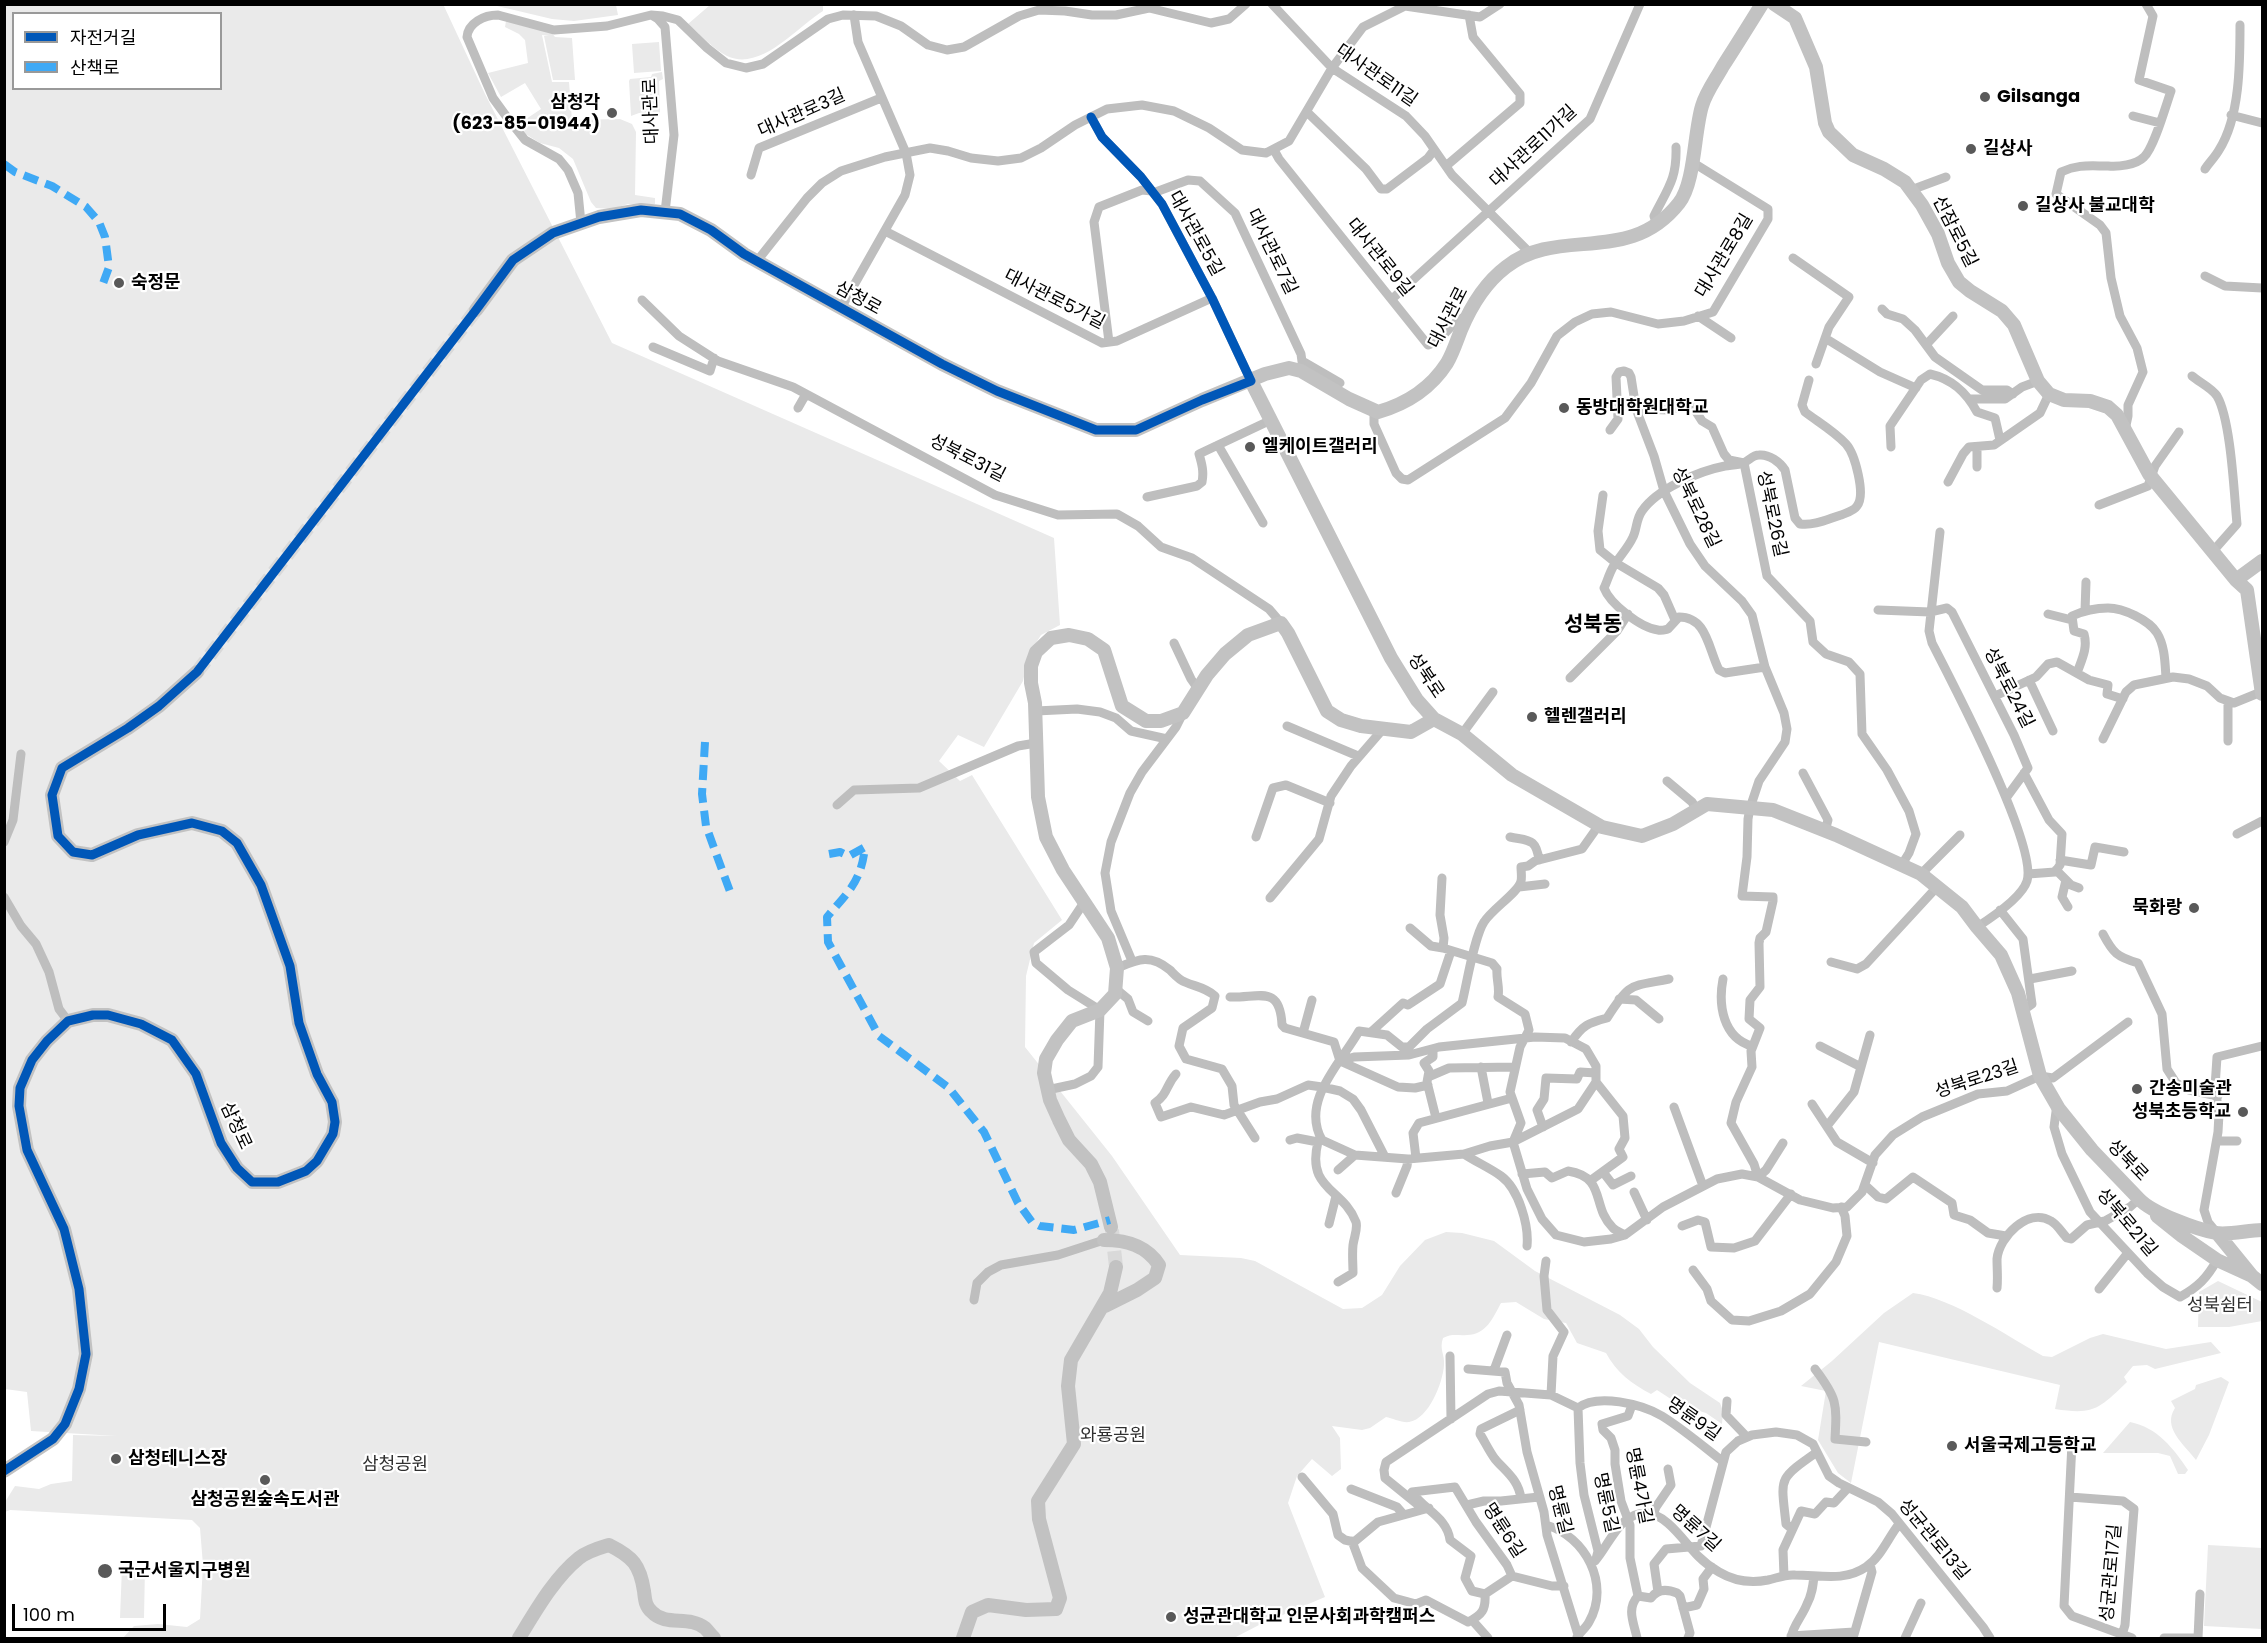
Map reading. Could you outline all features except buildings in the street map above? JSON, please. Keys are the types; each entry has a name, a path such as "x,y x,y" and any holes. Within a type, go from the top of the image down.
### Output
{"street":[{"path":"581,224 578,193 568,170 559,159 525,140 493,98 467,37 467,29 472,24 492,15 554,30 608,26 651,15 678,20 726,63 746,68 763,64 828,19 843,15 876,16 901,27 928,45 947,50 964,47 1019,16 1039,10 1116,15 1149,8 1210,23 1229,19 1246,4"},
{"name":"대사관로11길","path":"1272,4 1332,68 1406,116 1446,166 1530,253"},
{"path":"757,261 807,198 822,183 841,171 885,157 930,148 972,158 998,161 1021,158 1107,109 1142,105 1174,111 1209,128 1242,150 1266,153 1290,141 1332,68 1363,27 1405,6 1418,6 1480,17 1500,4"},
{"name":"대사관로11가길","path":"1488,212 1590,119 1640,4"},
{"name":"대사관로","path":"1374,411 1398,406 1424,389 1447,363 1478,297 1506,267 1530,253 1632,238 1657,225 1681,202 1692,162 1702,104 1762,4"},
{"name":"선잠로5길","path":"1773,4 1795,18 1816,66 1829,132 1853,155 1884,169 1905,182 1922,205 1938,234 1948,263 1959,282 2002,311 2014,325 2038,381 2049,394"},
{"path":"2125,431 2128,405 2143,372 2137,348 2120,316 2111,278 2106,233 2100,225 2056,194 2061,172 2074,166 2113,166 2131,163 2145,157 2171,91 2139,80 2153,15 2150,6"},
{"name":"대사관로","path":"651,15 665,27 674,135 664,212"},
{"path":"841,308 905,195 910,175 906,153 858,42 854,15"},
{"path":"1446,166 1520,104 1520,94 1473,37 1469,15"},
{"path":"2205,169 2219,151 2232,115 2239,75 2240,25"},
{"name":"대사관로3길","path":"751,175 759,148 881,98"},
{"path":"1307,112 1366,169 1381,189 1387,189 1428,158 1434,150"},
{"path":"2232,115 2262,123"},
{"path":"2133,116 2160,123"},
{"name":"대사관로5길","path":"1091,117 1102,137 1141,177 1162,204 1212,298 1251,381"},
{"path":"1657,225 1654,216 1672,184 1677,168 1676,147"},
{"name":"대사관로9길","path":"1274,150 1428,345 1436,343 1459,318 1468,316"},
{"name":"대사관로8길","path":"1374,411 1374,424 1396,473 1402,479 1408,480 1505,418 1531,383 1557,336 1575,322 1592,314 1611,312 1658,324 1713,312 1768,219 1768,209 1692,162"},
{"path":"1911,190 1946,177"},
{"name":"대사관로7길","path":"1153,192 1188,180 1200,181 1235,213 1301,354 1302,366"},
{"name":"대사관로5길","path":"1108,342 1094,222 1099,207 1142,190 1153,192"},
{"name":"삼청로","path":"476,310 513,260 553,233 599,217 641,210 664,212 680,214 711,230 757,261 942,364 997,391 1096,430 1136,430 1202,399 1251,381"},
{"path":"1392,299 1488,212"},
{"name":"대사관로5가길","path":"885,231 1094,341 1102,343 1117,341 1212,298"},
{"path":"1793,258 1849,297 1829,327 1816,364"},
{"path":"2205,276 2225,286 2262,288"},
{"name":"성북로31길","path":"642,300 679,336 714,358 793,387 995,495 1058,515 1117,514 1138,526 1161,547 1192,558 1269,609 1288,633 1327,711 1341,720 1361,726 1411,732 1434,719"},
{"path":"1882,309 1887,314 1903,319 1915,330 1935,357 1982,390 2007,390 2013,394"},
{"path":"1698,316 1731,338"},
{"path":"1926,345 1953,316"},
{"path":"1825,338 1880,372 1916,388"},
{"path":"652,347 710,371 714,358"},
{"path":"1251,381 1271,372 1302,366 1340,383"},
{"path":"1302,366 1349,399 1374,411"},
{"name":"성북로28길","path":"1610,430 1618,419 1615,382 1619,372 1624,370 1631,377 1636,409 1654,456 1664,491 1690,544 1705,566 1742,601 1752,615 1765,667 1784,713 1787,729 1785,742 1759,781 1748,819 1747,857 1742,896 1773,897 1766,932 1760,938 1759,943 1760,987 1750,1000 1749,1019 1760,1028 1752,1046"},
{"path":"1891,447 1890,426 1921,380 1930,374 1943,377 1959,387 1970,399 1977,412 1995,418 2000,440"},
{"path":"2192,376 2216,394 2223,410 2228,443 2236,524 2214,550"},
{"path":"1765,667 1725,673 1719,670 1700,623 1689,617 1679,617 1668,629 1657,630 1628,614 1607,597 1604,588 1616,563 1634,535 1642,511 1664,491 1714,469 1744,463 1753,456 1770,458 1781,465 1788,479 1795,518 1800,524 1807,525 1827,520 1858,506 1861,498 1859,480 1851,452 1846,444 1805,412 1802,405 1809,380"},
{"name":"성북로","path":"1251,381 1391,658 1422,708 1434,719 1462,734 1512,775 1599,825 1642,836 1673,824 1707,804 1773,810 1921,874 1962,907 2001,955 2018,993 2040,1076 2057,1104 2092,1150 2143,1203 2217,1233 2262,1230"},
{"path":"1970,399 2005,399 2022,387 2038,381"},
{"path":"798,408 806,394"},
{"path":"1948,482 1969,447 1994,445 2040,413 2049,394 2064,400 2091,401 2108,406 2117,415 2152,478 2214,550 2236,580 2247,590 2262,693 2234,703 2220,698 2207,686 2189,679 2166,678 2134,685 2123,699 2103,739"},
{"name":"성북로26길","path":"1636,409 1670,410 1686,405 1693,406 1702,421 1712,428 1729,460 1744,463 1767,576 1810,621 1813,642 1826,654 1849,662 1860,674 1862,734 1887,770 1909,811 1916,834 1901,866"},
{"path":"1147,497 1197,486 1202,482 1203,477 1199,454 1270,420"},
{"path":"2099,505 2148,486 2155,466 2179,432"},
{"path":"1218,445 1263,523"},
{"path":"1977,447 1977,467"},
{"path":"1603,495 1598,531 1600,550 1616,563 1658,588 1675,620"},
{"path":"1940,532 1930,612 1929,631 1932,643 2006,798 2021,834 2029,867 2027,882 2020,894 1977,927"},
{"path":"2236,580 2262,561"},
{"path":"2085,611 2086,582"},
{"name":"성북로24길","path":"1878,609 1930,612 1947,608 1952,612 1995,696 2028,768 2024,773"},
{"path":"2077,673 2085,653 2086,642 2084,634 2074,631 2072,616 2085,611 2109,608 2145,621 2157,631 2164,649 2166,678"},
{"path":"1570,678 1617,631 1628,614"},
{"path":"2048,614 2073,620"},
{"path":"1132,961 1111,911 1105,873 1111,842 1130,793 1142,772 1161,750 1207,675 1232,647 1248,635 1281,623"},
{"path":"1111,1227 1100,1182 1091,1164 1069,1140 1050,1100 1044,1073 1046,1059 1072,1021 1100,1010 1115,994 1117,968 1108,938 1083,904 1046,837 1038,797 1036,711 1030,683 1031,666 1036,652 1051,638 1069,635 1088,639 1104,650 1122,706 1146,721 1161,721 1183,713"},
{"path":"1174,643 1198,689"},
{"path":"1995,696 2036,677 2048,664 2057,662 2089,680 2108,685 2107,694 2123,699"},
{"name":"삼청로","path":"4,1471 53,1439 64,1424 79,1389 86,1354 79,1289 64,1229 27,1150 19,1106 20,1088 32,1060 47,1041 68,1022 93,1015 108,1015 141,1024 172,1040 196,1074 221,1143 237,1168 252,1182 278,1182 306,1171 317,1161 333,1134 335,1122 332,1102 317,1074 299,1023 290,966 261,885 237,843 222,831 192,823 138,835 92,855 73,852 58,836 52,795 62,768 128,728 159,706 197,672"},
{"path":"2029,680 2053,731"},
{"path":"1462,734 1493,692"},
{"path":"2228,701 2228,741"},
{"path":"1036,711 1077,709 1100,712 1116,718 1131,731 1167,739"},
{"path":"1287,726 1358,756"},
{"path":"1270,898 1319,839 1331,796 1358,756 1383,729"},
{"path":"837,805 854,790 919,788 1018,746 1036,743"},
{"path":"4,842 13,820 21,754"},
{"path":"1803,773 1828,820 1825,831"},
{"path":"2006,798 2024,773 2049,820 2062,834 2055,872 2028,874"},
{"path":"1667,781 1692,802 1697,810"},
{"path":"1256,837 1273,788 1286,785 1330,803"},
{"path":"2237,834 2262,821"},
{"path":"1338,1282 1353,1273 1353,1245 1357,1224 1350,1210 1324,1185 1319,1176 1315,1155 1320,1141 1315,1114 1322,1087 1359,1030 1387,1035 1402,1047 1409,1047 1427,1029 1462,1003 1483,923 1502,902 1517,891 1521,882 1521,867 1582,849 1599,825"},
{"path":"1921,874 1960,835"},
{"path":"1510,837 1532,841 1537,846 1539,860"},
{"path":"2058,865 2091,866 2095,847 2124,852"},
{"path":"2058,865 2066,880 2079,888"},
{"path":"1371,1032 1402,1003 1408,1005 1440,984 1447,949 1440,915 1442,878"},
{"path":"2066,880 2062,897 2068,907"},
{"path":"1519,887 1545,884"},
{"path":"1831,962 1857,969 1866,964 1937,887"},
{"path":"4,897 21,926 36,944 49,972 59,1009 68,1022"},
{"path":"1083,904 1070,925 1034,952 1036,963 1068,990 1100,1010"},
{"path":"2000,910 2024,939 2032,1004 2022,1011"},
{"path":"1410,928 1431,946 1492,963 1497,969 1496,978 1500,988 1498,997 1525,1014 1529,1030 1514,1067 1514,1079 1510,1092 1521,1123 1513,1142 1527,1189 1542,1219 1556,1235 1584,1242 1625,1235 1663,1207 1703,1186 1717,1179 1742,1174 1758,1177 1800,1200 1841,1208 1845,1215 1847,1236 1836,1262 1810,1294 1781,1311 1749,1321 1732,1320 1712,1301 1707,1289 1693,1270"},
{"path":"2103,934 2112,951 2121,958 2138,963 2162,1014 2167,1069 2176,1083 2189,1090 2218,1096"},
{"path":"1117,968 1140,959 1161,963 1183,982 1207,989 1215,996 1212,1008 1183,1028 1179,1046 1186,1059 1222,1070 1232,1086 1234,1105 1255,1138"},
{"path":"2030,979 2072,971"},
{"path":"1572,1042 1580,1029 1589,1023 1607,1018 1629,987 1669,979"},
{"path":"1723,979 1720,994 1729,1032 1752,1046 1752,1067 1736,1102 1731,1123 1754,1164 1758,1177"},
{"path":"1116,989 1128,999 1133,1012 1148,1021"},
{"path":"1230,997 1264,995 1275,1000 1281,1008 1282,1025 1285,1028 1334,1042 1340,1061 1398,1087 1415,1088 1449,1068 1514,1067"},
{"path":"1619,999 1636,1000 1659,1018"},
{"path":"1304,1034 1312,1000"},
{"path":"1047,1090 1075,1084 1091,1076 1098,1067 1100,1010"},
{"path":"2040,1076 2053,1078 2128,1022"},
{"path":"1827,1126 1854,1092 1870,1035"},
{"path":"1290,1140 1297,1138 1320,1141 1355,1155 1412,1158 1464,1154 1513,1142 1578,1109 1596,1077 1596,1066 1586,1049 1565,1038 1525,1038 1433,1049 1409,1055 1354,1057 1340,1061"},
{"path":"1820,1046 1861,1068"},
{"path":"2257,1280 2208,1222 2204,1210 2217,1141 2219,1114 2215,1087 2217,1057 2262,1046"},
{"path":"1433,1049 1432,1057 1425,1063 1429,1071 1428,1081 1436,1118"},
{"path":"1481,1067 1488,1103"},
{"path":"1543,1127 1537,1110 1544,1099 1546,1077 1577,1078 1580,1072 1596,1077 1623,1116 1625,1138 1619,1149 1623,1157 1590,1181"},
{"path":"1176,1074 1164,1096 1155,1103 1161,1117 1191,1107 1224,1114 1260,1102 1277,1100 1308,1085 1322,1087 1340,1091 1353,1099 1385,1157"},
{"name":"성북로23길","path":"1841,1208 1847,1207 1862,1192 1875,1155 1893,1135 1922,1117 1978,1094 2007,1091 2040,1076"},
{"path":"1396,1193 1412,1158 1413,1133 1419,1123 1512,1098"},
{"path":"1812,1104 1838,1142 1873,1163"},
{"name":"성북로21길","path":"2057,1104 2054,1127 2062,1154 2086,1204 2127,1254 2163,1287 2180,1297 2197,1288 2208,1277 2217,1260"},
{"path":"1674,1107 1703,1186"},
{"path":"2217,1141 2237,1141"},
{"path":"1758,1177 1766,1170 1783,1143"},
{"path":"1464,1154 1502,1176 1508,1183 1527,1228 1527,1246"},
{"path":"1338,1170 1355,1155"},
{"path":"1522,1174 1545,1172 1552,1178 1568,1171 1577,1172 1596,1186 1602,1210 1613,1228 1625,1235"},
{"path":"1603,1172 1613,1185 1631,1176"},
{"path":"1865,1185 1878,1197 1886,1199 1913,1177 1952,1203 1954,1215 1970,1220 1988,1233 2006,1236"},
{"path":"1634,1192 1647,1220"},
{"path":"1682,1226 1698,1220 1705,1222 1711,1247 1734,1248 1755,1241 1791,1194"},
{"path":"1329,1224 1336,1196"},
{"path":"1997,1288 1997,1259 2006,1236 2018,1226 2040,1217 2052,1221 2067,1238 2071,1239 2087,1225 2105,1221 2143,1203 2182,1236 2217,1260 2257,1280"},
{"path":"974,1300 977,1283 988,1272 1000,1265 1058,1255 1104,1240 1131,1242 1153,1257 1159,1265 1155,1278 1101,1309"},
{"path":"2099,1289 2127,1254"},
{"path":"1546,1261 1544,1276 1547,1310 1564,1332 1553,1356 1551,1395"},
{"path":"963,1638 972,1612 988,1605 1026,1610 1056,1609 1060,1598 1039,1519 1038,1501 1074,1443 1068,1386 1071,1360 1110,1293 1116,1267"},
{"path":"1468,1369 1494,1370 1507,1335"},
{"path":"1450,1356 1450,1419"},
{"path":"1815,1369 1833,1393 1837,1414 1835,1439 1866,1442"},
{"name":"명륜길","path":"1494,1370 1505,1372 1507,1383 1520,1410 1527,1452 1578,1637"},
{"path":"1352,1541 1362,1568 1394,1598 1416,1604 1426,1600 1468,1622 1481,1615 1485,1608 1485,1594 1472,1591 1465,1578 1472,1556 1450,1540 1449,1530 1429,1508 1413,1502 1385,1478 1386,1462 1488,1394 1499,1391 1513,1394 1551,1395 1578,1408"},
{"name":"명륜9길","path":"1578,1408 1585,1403 1611,1401 1632,1405 1662,1416 1722,1461 1701,1546 1691,1548"},
{"path":"1727,1401 1726,1415 1747,1437"},
{"name":"명륜4가길","path":"1632,1405 1628,1416 1602,1424 1603,1430 1611,1438 1615,1449 1615,1464 1628,1519 1631,1539 1630,1558 1638,1596 1633,1601 1630,1612 1637,1638"},
{"name":"명륜5길","path":"1578,1408 1584,1495 1598,1551 1594,1563 1597,1591 1593,1612 1578,1637"},
{"path":"1520,1410 1481,1429 1480,1434 1495,1459 1511,1475 1520,1491 1521,1499"},
{"name":"성균관로13길","path":"1722,1461 1726,1452 1738,1440 1747,1437 1776,1432 1797,1435 1813,1444 1829,1476 1878,1502 1892,1514 1990,1638"},
{"name":"성균관로17길","path":"2072,1443 2064,1606 2072,1616 2132,1638"},
{"path":"1792,1529 1786,1524 1782,1487 1787,1473 1816,1452"},
{"name":"명륜7길","path":"1653,1515 1671,1485 1668,1469"},
{"path":"1302,1477 1333,1514 1338,1534 1345,1540 1354,1542 1378,1522 1429,1508"},
{"name":"명륜6길","path":"1429,1508 1419,1503 1412,1492 1421,1489 1455,1487 1512,1576"},
{"path":"1784,1576 1782,1550 1801,1511 1815,1514 1826,1502 1834,1503 1848,1488"},
{"path":"1351,1489 1397,1507 1403,1514"},
{"path":"1467,1505 1484,1501 1539,1497"},
{"name":"성균관로17길","path":"2070,1497 2123,1501 2134,1509 2125,1626 2122,1635"},
{"name":"명륜7길","path":"1628,1519 1631,1516 1647,1513 1653,1515 1673,1528 1712,1567 1734,1579 1752,1581 1784,1576 1843,1577 1876,1560 1899,1524"},
{"path":"1546,1524 1557,1528 1575,1540 1594,1563 1620,1525 1628,1519"},
{"path":"519,1638 555,1584 578,1558 609,1545 626,1553 641,1573 646,1604 653,1614 664,1620 695,1623 704,1627 714,1638"},
{"path":"1658,1592 1654,1564 1656,1560 1666,1549 1691,1548"},
{"path":"1814,1576 1807,1605 1793,1628 1791,1637 1853,1635 1872,1572 1870,1564"},
{"path":"1683,1608 1697,1605 1704,1589 1703,1579 1712,1567"},
{"name":"명륜6길","path":"1485,1594 1512,1576 1552,1586 1564,1586"},
{"path":"1638,1596 1651,1598 1658,1592 1670,1590 1677,1593 1690,1633 1688,1638"},
{"path":"2164,1638 2198,1638 2200,1594"},
{"path":"1905,1638 1921,1603"},
{"path":"1472,1620 1488,1638"}],"green space":[{"path":"443,4 485,94 612,343 1054,538 1060,625 1041,635 1029,654 1023,681 984,747 958,735 939,761 960,781 972,775 1062,920 1034,943 1026,976 1025,1047 1112,1156 1180,1255 1241,1258 1255,1261 1343,1309 1362,1308 1382,1295 1400,1266 1425,1240 1446,1232 1462,1233 1494,1241 1535,1271 1620,1315 1639,1329 1653,1347 1690,1383 1720,1403 1723,1411 1722,1424 1706,1413 1680,1405 1657,1390 1651,1394 1625,1377 1606,1353 1577,1343 1566,1323 1544,1319 1516,1302 1501,1303 1484,1329 1474,1334 1443,1338 1444,1365 1441,1381 1434,1399 1423,1414 1409,1422 1386,1417 1370,1428 1362,1430 1332,1426 1340,1438 1341,1469 1332,1476 1312,1459 1297,1476 1288,1503 1325,1597 1234,1638 123,1638 134,1626 158,1624 187,1627 200,1619 203,1565 200,1528 192,1520 10,1510 5,1512 5,1502 15,1486 39,1489 51,1484 72,1481 73,1435 117,1436 31,1431 27,1392 5,1389 5,5"},
{"path":"493,5 616,5 618,15 574,21 552,19"},
{"path":"710,5 823,5 823,11 778,46 753,58 740,59 722,53 688,24"},
{"path":"506,21 551,32 555,37 572,38 575,80 553,80 544,36 549,36 542,35 552,82 569,82 572,120 620,119 632,124 636,132 635,195 655,198 655,204 628,204 612,209 596,208 591,202 573,159 559,148 540,143 519,130 520,123 541,109 525,83 501,97 488,73 528,63 525,40 505,27"},
{"path":"659,42 661,71 634,73 632,44"},
{"path":"662,72 663,79 659,81 660,113 639,113 631,116 630,79 651,77 652,74"},
{"name":"성북쉼터","path":"2218,1281 2262,1302 2262,1321 2229,1327 2198,1327 2199,1292"},
{"path":"1913,1293 1928,1296 1962,1310 2043,1356 2052,1357 2103,1334 2166,1349 2211,1342 2221,1353 2155,1369 2147,1365 2133,1366 2124,1377 2127,1382 2102,1404 2088,1410 2068,1411 2055,1409 2060,1385 1879,1342 1851,1483 1838,1473 1818,1440 1826,1391 1801,1386 1884,1313"},
{"path":"2221,1377 2229,1382 2209,1435 2196,1460 2173,1429 2171,1422 2175,1408 2171,1401 2195,1389 2196,1385"},
{"path":"2130,1422 2148,1429 2164,1440 2188,1470 2185,1474 2178,1474 2170,1456 2158,1453 2103,1453"},
{"path":"2208,1545 2262,1548 2262,1629 2204,1626"},
{"path":"122,1567 145,1567 144,1618 120,1618"}],"tunnel":[{"path":"197,672 476,310"},
{"path":"1112,1230 1116,1267"}],"marked path":[{"path":"4,164 15,172 52,186 86,207 99,222 105,237 109,267 101,289"},
{"path":"705,742 702,794 706,826 732,897"},
{"path":"829,854 840,852 849,856 865,847 857,878 848,893 827,917 828,942 879,1036 949,1088 984,1132 1018,1203 1032,1222 1040,1226 1074,1230 1110,1220"}],"cycle path":[{"path":"4,1471 53,1439 65,1424 79,1389 86,1354 79,1289 64,1229 27,1150 19,1106 20,1088 32,1060 47,1041 68,1021 93,1015 108,1015 141,1024 172,1040 196,1074 221,1143 237,1168 252,1182 278,1182 306,1171 317,1161 333,1134 335,1122 332,1102 317,1074 299,1023 290,966 261,885 237,843 222,831 192,823 138,835 92,855 73,852 58,836 52,795 62,768 128,728 159,706 197,672 513,260 553,233 599,217 641,210 680,214 711,230 744,254 942,364 997,391 1096,430 1136,430 1251,381 1212,298 1162,204 1141,177 1102,137 1091,117"}],"place":[{"name":"Gilsanga","path":"1985,97"},
{"name":"삼청각 (623-85-01944)","path":"612,113"},
{"name":"길상사","path":"1971,149"},
{"name":"길상사 불교대학","path":"2023,206"},
{"name":"숙정문","path":"119,283"},
{"name":"동방대학원대학교","path":"1564,408"},
{"name":"엘케이트갤러리","path":"1250,447"},
{"name":"헬렌갤러리","path":"1532,717"},
{"name":"묵화랑","path":"2194,908"},
{"name":"간송미술관","path":"2137,1089"},
{"name":"성북초등학교","path":"2243,1112"},
{"name":"서울국제고등학교","path":"1952,1446"},
{"name":"삼청테니스장","path":"116,1459"},
{"name":"삼청공원숲속도서관","path":"265,1480"},
{"name":"국군서울지구병원","path":"105,1571"},
{"name":"성균관대학교 인문사회과학캠퍼스","path":"1171,1617"}],"district":[{"name":"성북동","path":"1593,626"}],"park label":[{"name":"와룡공원","path":"1113,1436"},
{"name":"삼청공원","path":"395,1465"}]}
